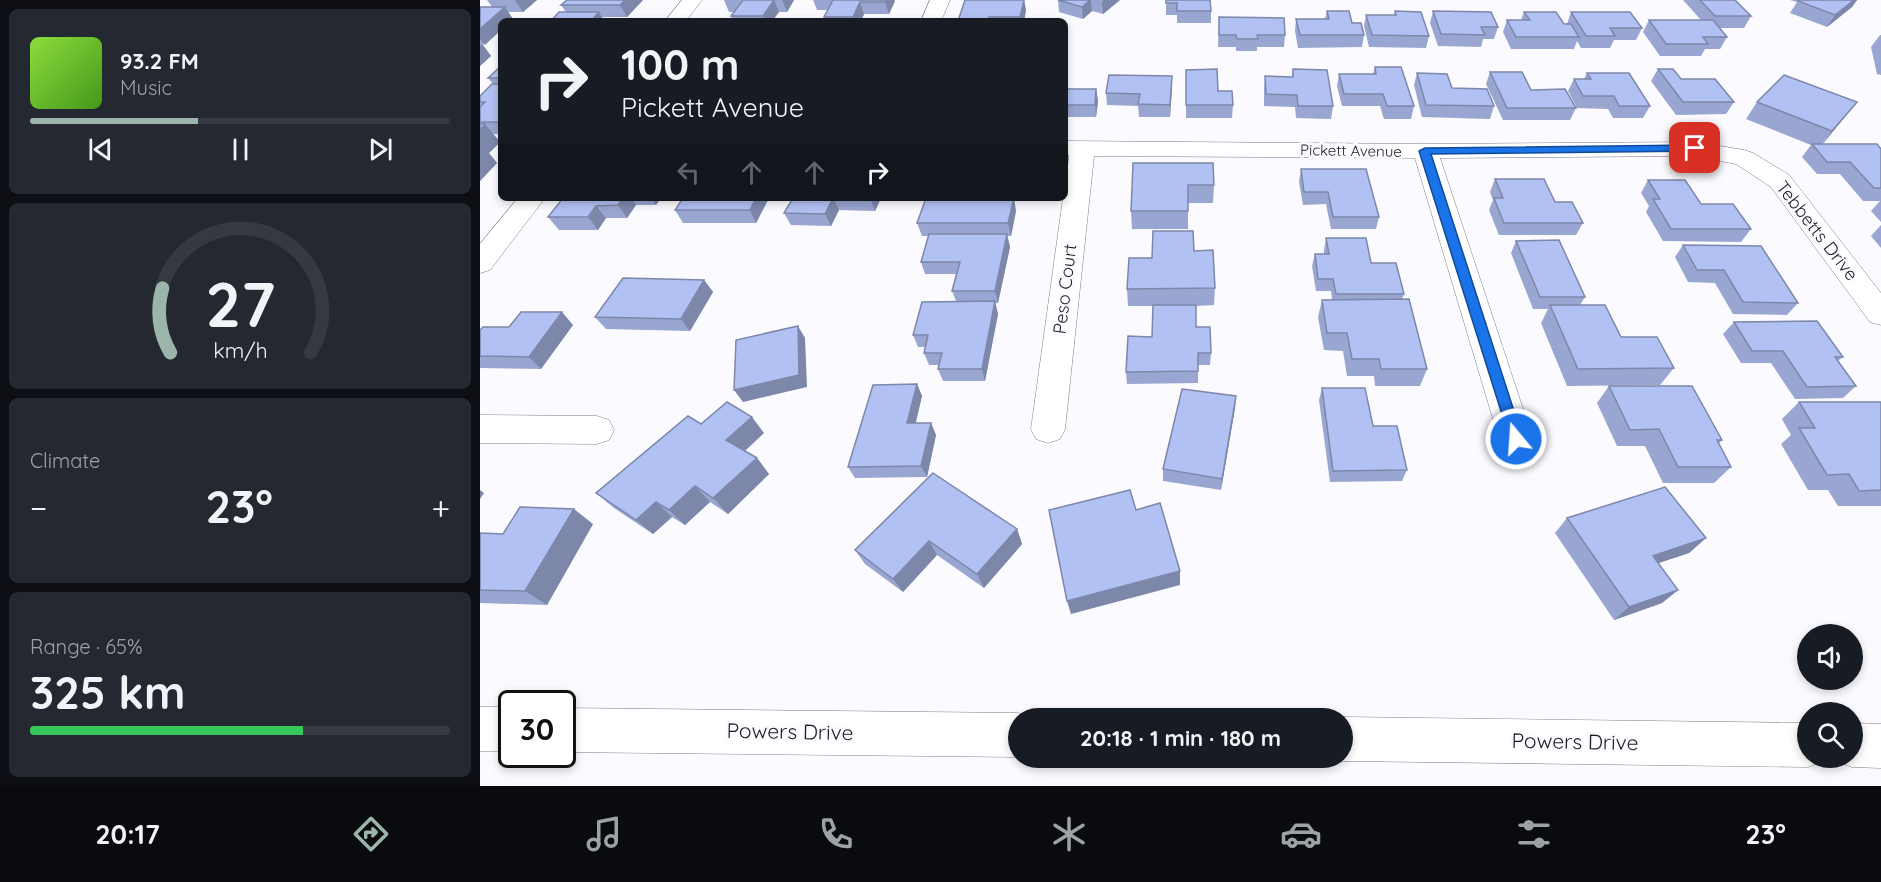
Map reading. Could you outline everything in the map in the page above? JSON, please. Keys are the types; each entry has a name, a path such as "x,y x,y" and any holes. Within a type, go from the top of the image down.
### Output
{"street":[{"path":"677,18 692,0"},
{"path":"932,18 940,0"},
{"name":"Pickett Avenue","path":"1074,148 1425,151 1695,148 1744,158"},
{"name":"Peso Court","path":"1048,429 1074,148"},
{"path":"1425,151 1516,439"},
{"name":"Tebbetts Drive","path":"1744,158 1780,181 1881,314"},
{"path":"480,263 530,201"},
{"path":"480,429 597,430"},
{"path":"480,729 498,729"},
{"name":"Powers Drive","path":"576,730 1008,735"},
{"name":"Powers Drive","path":"1353,739 1797,745"},
{"path":"1863,746 1881,746"}],"building":[{"path":"567,0 625,0 620,5 561,5"},
{"path":"743,0 774,0 763,16 731,16"},
{"path":"833,0 886,0 885,2 860,2 853,17 824,17"},
{"path":"965,0 1024,0 1020,17 959,18"},
{"path":"1058,0 1090,0 1082,7"},
{"path":"1166,0 1210,0 1211,11 1177,11 1177,3 1166,3"},
{"path":"1700,0 1735,0 1751,16 1715,16"},
{"path":"1854,0 1835,15 1798,1"},
{"path":"480,7 505,7 480,29"},
{"path":"1327,11 1349,11 1352,23 1361,23 1364,35 1300,35 1296,19 1329,19"},
{"path":"1395,11 1421,12 1429,36 1372,35 1366,15 1396,15"},
{"path":"1433,11 1491,12 1498,27 1481,27 1485,35 1441,34"},
{"path":"559,12 599,12 594,18 554,18"},
{"path":"1524,12 1556,12 1564,24 1571,24 1579,37 1516,37 1507,20 1530,20"},
{"path":"1571,12 1630,12 1642,28 1610,28 1615,36 1586,36"},
{"path":"1219,17 1284,18 1285,35 1257,35 1258,39 1237,39 1236,35 1219,35"},
{"path":"1649,20 1713,20 1727,37 1703,37 1708,44 1666,44"},
{"path":"1375,67 1401,67 1414,106 1387,106 1383,94 1344,94 1339,74 1376,74"},
{"path":"498,69 498,78 488,78"},
{"path":"1217,69 1218,91 1232,91 1233,105 1186,105 1186,70"},
{"path":"1293,69 1327,70 1333,106 1298,106 1297,95 1266,94 1265,76 1293,77"},
{"path":"1658,69 1673,69 1681,79 1715,79 1734,102 1683,102"},
{"path":"1490,72 1522,72 1531,90 1565,89 1576,108 1507,108"},
{"path":"1417,73 1447,74 1452,88 1487,89 1494,106 1426,105"},
{"path":"1587,73 1629,73 1650,106 1619,106 1614,96 1583,96 1574,79 1591,79"},
{"path":"1109,75 1172,76 1170,105 1138,104 1140,94 1106,93"},
{"path":"1784,75 1857,102 1832,131 1757,102"},
{"path":"492,84 498,84 498,122 480,122 480,107 485,102 480,102 480,96"},
{"path":"1068,89 1096,89 1095,105 1068,105"},
{"path":"1812,144 1877,144 1881,149 1881,188 1874,188 1850,162 1827,162"},
{"path":"1133,163 1213,163 1214,185 1188,185 1188,211 1131,211"},
{"path":"1301,169 1366,169 1379,217 1333,217 1328,192 1304,192"},
{"path":"1495,179 1544,179 1555,202 1572,202 1583,223 1504,223 1494,198 1503,198"},
{"path":"1648,180 1685,180 1701,204 1733,204 1751,229 1671,229 1653,199 1660,199"},
{"path":"561,201 621,201 618,205 596,206 588,217 548,217"},
{"path":"681,201 754,201 750,210 675,210"},
{"path":"791,201 832,201 825,214 784,213"},
{"path":"925,201 1013,201 1008,223 917,223"},
{"path":"1153,231 1193,231 1194,251 1213,250 1215,288 1127,289 1129,258 1152,258"},
{"path":"929,234 1007,234 995,291 952,291 960,262 921,262"},
{"path":"1326,238 1366,238 1371,263 1396,263 1404,294 1336,294 1333,279 1318,279 1315,254 1329,254"},
{"path":"1559,240 1585,297 1540,297 1516,241"},
{"path":"1683,245 1761,246 1798,303 1743,302 1724,270 1697,270"},
{"path":"623,278 704,280 681,319 595,317"},
{"path":"1409,299 1427,369 1381,369 1379,359 1352,359 1347,333 1327,333 1322,300"},
{"path":"995,301 982,369 938,369 942,353 924,353 928,335 913,335 922,302"},
{"path":"1153,305 1196,305 1196,327 1210,327 1211,353 1198,353 1198,371 1126,372 1128,336 1152,337"},
{"path":"1550,305 1605,305 1621,337 1657,337 1674,368 1578,369"},
{"path":"521,312 562,312 529,357 480,356 480,330 483,327 509,327"},
{"path":"1817,321 1843,357 1835,357 1856,386 1807,387 1783,351 1752,351 1734,322"},
{"path":"798,326 799,375 734,390 736,340"},
{"path":"917,384 907,423 931,423 921,466 848,467 873,385"},
{"path":"1609,386 1692,386 1722,440 1717,440 1731,467 1678,467 1659,429 1630,430"},
{"path":"1322,388 1365,388 1373,426 1397,426 1407,470 1333,471"},
{"path":"1182,389 1236,396 1222,479 1163,469"},
{"path":"727,402 752,417 726,440 757,458 713,498 695,486 669,510 656,502 636,520 596,493 688,416 701,424"},
{"path":"1799,402 1881,402 1881,490 1859,491 1849,474 1827,475 1799,428 1815,428"},
{"path":"933,473 1017,529 977,574 929,541 893,579 855,550"},
{"path":"1665,487 1706,538 1653,556 1678,590 1629,607 1567,518"},
{"path":"1130,490 1136,510 1160,503 1180,571 1067,601 1049,510"},
{"path":"520,507 574,509 525,591 480,590 480,533 503,534"}],"route":[{"path":"1516,439 1425,151 1695,148"}]}
